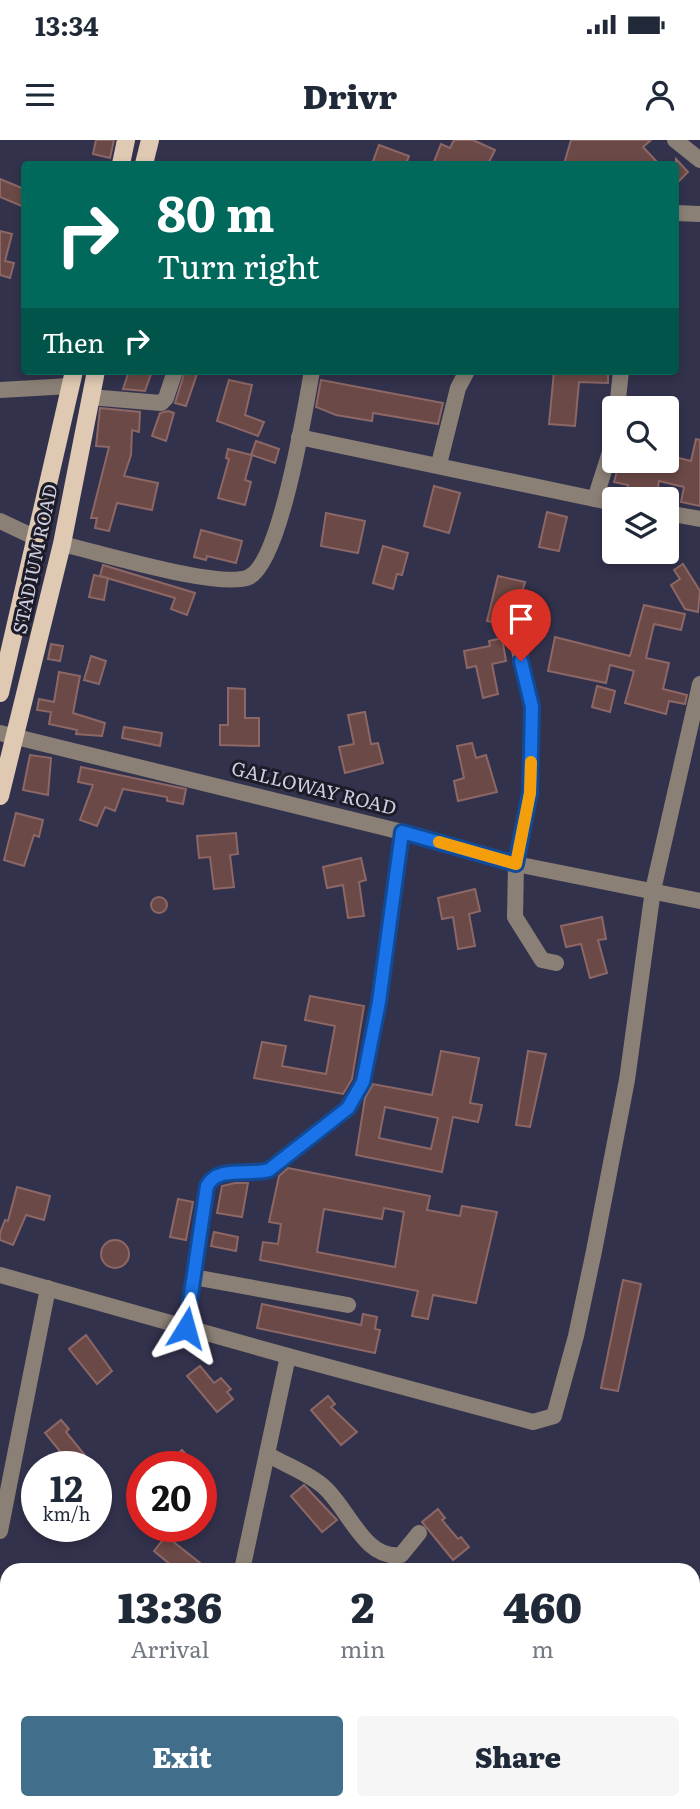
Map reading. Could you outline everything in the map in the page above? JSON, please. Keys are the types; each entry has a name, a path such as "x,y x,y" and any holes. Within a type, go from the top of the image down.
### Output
{"main road":[{"path":"122,161 126,140"},
{"path":"145,161 150,140"},
{"name":"STADIUM ROAD","path":"0,796 8,734 62,544 95,375"},
{"name":"STADIUM ROAD","path":"0,691 72,378"}],"street":[{"path":"674,140 700,160"},
{"path":"679,213 700,215"},
{"path":"90,397 161,403 166,398 174,375"},
{"path":"62,544 205,578 234,581 250,576 262,566 272,545 311,375"},
{"path":"439,464 458,388 465,375"},
{"path":"618,396 621,375"},
{"path":"0,390 72,378"},
{"path":"299,437 439,464 602,500"},
{"path":"595,499 603,473"},
{"path":"679,515 700,519"},
{"path":"0,521 34,537"},
{"path":"516,638 532,707 530,793 516,864 515,917 542,960 556,963"},
{"path":"0,1275 533,1422 554,1416 576,1336 624,1093 653,890 696,719 700,684"},
{"name":"GALLOWAY ROAD","path":"8,734 402,832 516,864 700,901"},
{"path":"186,1328 207,1186 211,1178 220,1173 256,1173 269,1170 348,1108 363,1082 379,1002 402,832"},
{"path":"193,1278 348,1304"},
{"path":"0,1531 48,1288"},
{"path":"244,1563 288,1356"},
{"path":"267,1454 323,1485 344,1508 369,1547 389,1557 401,1555 419,1533"}],"building":[{"path":"96,140 114,140 110,158 93,154"},
{"path":"454,140 473,140 495,150 490,161 434,161 441,144 450,148"},
{"path":"571,140 651,140 643,147 656,161 565,161"},
{"path":"379,145 409,156 407,161 373,161"},
{"path":"679,162 688,172 679,181"},
{"path":"0,179 21,188 21,206 0,197"},
{"path":"0,231 12,234 5,261 14,263 10,278 0,275"},
{"path":"128,375 151,375 145,391 123,389"},
{"path":"184,375 197,375 186,406 175,403"},
{"path":"554,375 608,375 608,383 579,382 575,426 549,424"},
{"path":"229,380 252,385 245,415 264,422 258,436 217,421"},
{"path":"321,380 443,403 438,424 373,413 372,421 336,415 316,407"},
{"path":"100,408 140,412 139,432 132,430 131,455 124,476 158,483 152,510 117,503 109,531 95,528 97,518 91,518 109,447 96,446"},
{"path":"160,413 174,413 166,441 152,436"},
{"path":"696,439 700,440 700,506 681,502 684,487 659,481 658,487 628,487 614,482 616,473 679,473 679,458 691,461"},
{"path":"256,441 279,449 275,463 252,455 245,480 251,482 245,505 218,498 229,459 226,458 228,449 251,455"},
{"path":"434,486 460,493 449,533 424,526"},
{"path":"547,512 567,517 559,551 539,547"},
{"path":"326,513 365,521 358,553 321,546"},
{"path":"201,530 242,541 236,563 207,556 206,560 194,557"},
{"path":"383,546 408,553 402,575 397,574 393,589 373,583"},
{"path":"683,564 700,591 698,612 685,609 671,585 680,579 674,570"},
{"path":"103,565 195,593 187,615 171,609 175,598 100,576"},
{"path":"94,575 108,578 104,600 89,597"},
{"path":"498,576 525,582 512,627 487,621"},
{"path":"644,605 685,614 681,630 654,624 646,658 669,663 663,689 687,695 685,704 669,701 666,714 625,703 634,671 610,665 606,683 548,671 555,637 630,656"},
{"path":"502,638 506,661 492,664 498,694 483,698 476,666 467,668 464,651 490,646 489,641"},
{"path":"51,644 63,646 60,661 48,659"},
{"path":"91,656 106,661 99,684 84,680"},
{"path":"59,672 80,676 73,713 105,723 102,736 76,734 77,730 49,724 51,712 37,710 39,699 54,702"},
{"path":"597,686 615,691 610,712 592,707"},
{"path":"228,688 245,689 245,718 259,718 259,746 220,745 220,725 228,725"},
{"path":"365,712 371,744 378,743 383,763 345,773 339,747 354,744 348,715"},
{"path":"124,727 162,733 160,746 122,738"},
{"path":"472,743 476,758 486,755 497,792 458,801 454,781 464,778 457,746"},
{"path":"30,755 51,758 48,795 23,790"},
{"path":"81,767 186,789 183,804 167,801 167,797 123,789 115,811 105,807 97,826 80,820 93,785 78,782"},
{"path":"16,813 43,820 39,837 34,835 24,866 4,860"},
{"path":"236,833 238,854 230,855 234,887 214,889 210,857 199,858 197,836"},
{"path":"361,858 366,880 359,882 364,916 348,918 343,885 327,888 323,867"},
{"path":"475,889 480,911 469,914 475,946 458,949 453,917 442,919 438,898"},
{"path":"159,897 165,899 165,911 159,913 153,911 151,905 153,899"},
{"path":"602,917 606,939 598,940 607,973 590,978 581,944 566,947 561,926"},
{"path":"310,996 364,1006 352,1079 343,1094 254,1078 262,1042 286,1046 282,1066 326,1074 335,1026 305,1020"},
{"path":"441,1051 479,1058 470,1103 482,1105 478,1122 453,1117 442,1172 356,1155 365,1098 373,1084 432,1095","holes":["385,1107 438,1118 431,1149 379,1138"]},
{"path":"528,1051 546,1054 530,1127 516,1125"},
{"path":"288,1168 430,1196 427,1210 460,1216 462,1206 497,1212 476,1303 433,1295 428,1319 412,1316 418,1291 260,1260 263,1242 278,1244 281,1224 269,1222 279,1176","holes":["384,1208 404,1212 395,1267 317,1252 324,1209 382,1219"]},
{"path":"248,1183 242,1217 217,1213 222,1186"},
{"path":"17,1187 50,1196 44,1220 26,1215 13,1245 0,1240 0,1233 5,1220 8,1221"},
{"path":"178,1199 193,1202 186,1240 170,1237"},
{"path":"214,1232 238,1237 236,1251 211,1246"},
{"path":"115,1240 125,1244 129,1254 125,1264 115,1268 105,1264 101,1254 105,1244"},
{"path":"623,1280 641,1284 618,1391 601,1388"},
{"path":"262,1304 361,1325 363,1314 377,1317 375,1329 380,1330 375,1353 257,1328"},
{"path":"86,1335 112,1371 97,1384 69,1349"},
{"path":"200,1366 214,1383 221,1378 231,1389 227,1392 233,1399 217,1412 187,1376"},
{"path":"328,1396 335,1404 331,1407 357,1432 341,1445 311,1410"},
{"path":"61,1420 69,1429 66,1432 81,1451 60,1451 45,1433"},
{"path":"304,1485 337,1520 322,1532 291,1496"},
{"path":"438,1509 445,1518 442,1520 458,1539 461,1537 469,1547 453,1560 422,1522"},
{"path":"161,1542 174,1542 200,1563 169,1563 154,1551"}],"slow traffic":[{"path":"439,842 516,864 530,793 531,762"}],"route":[{"path":"186,1328 207,1186 211,1178 220,1173 256,1173 269,1170 348,1108 363,1082 379,1002 402,832 516,864 530,793 532,707 521,661"}]}
